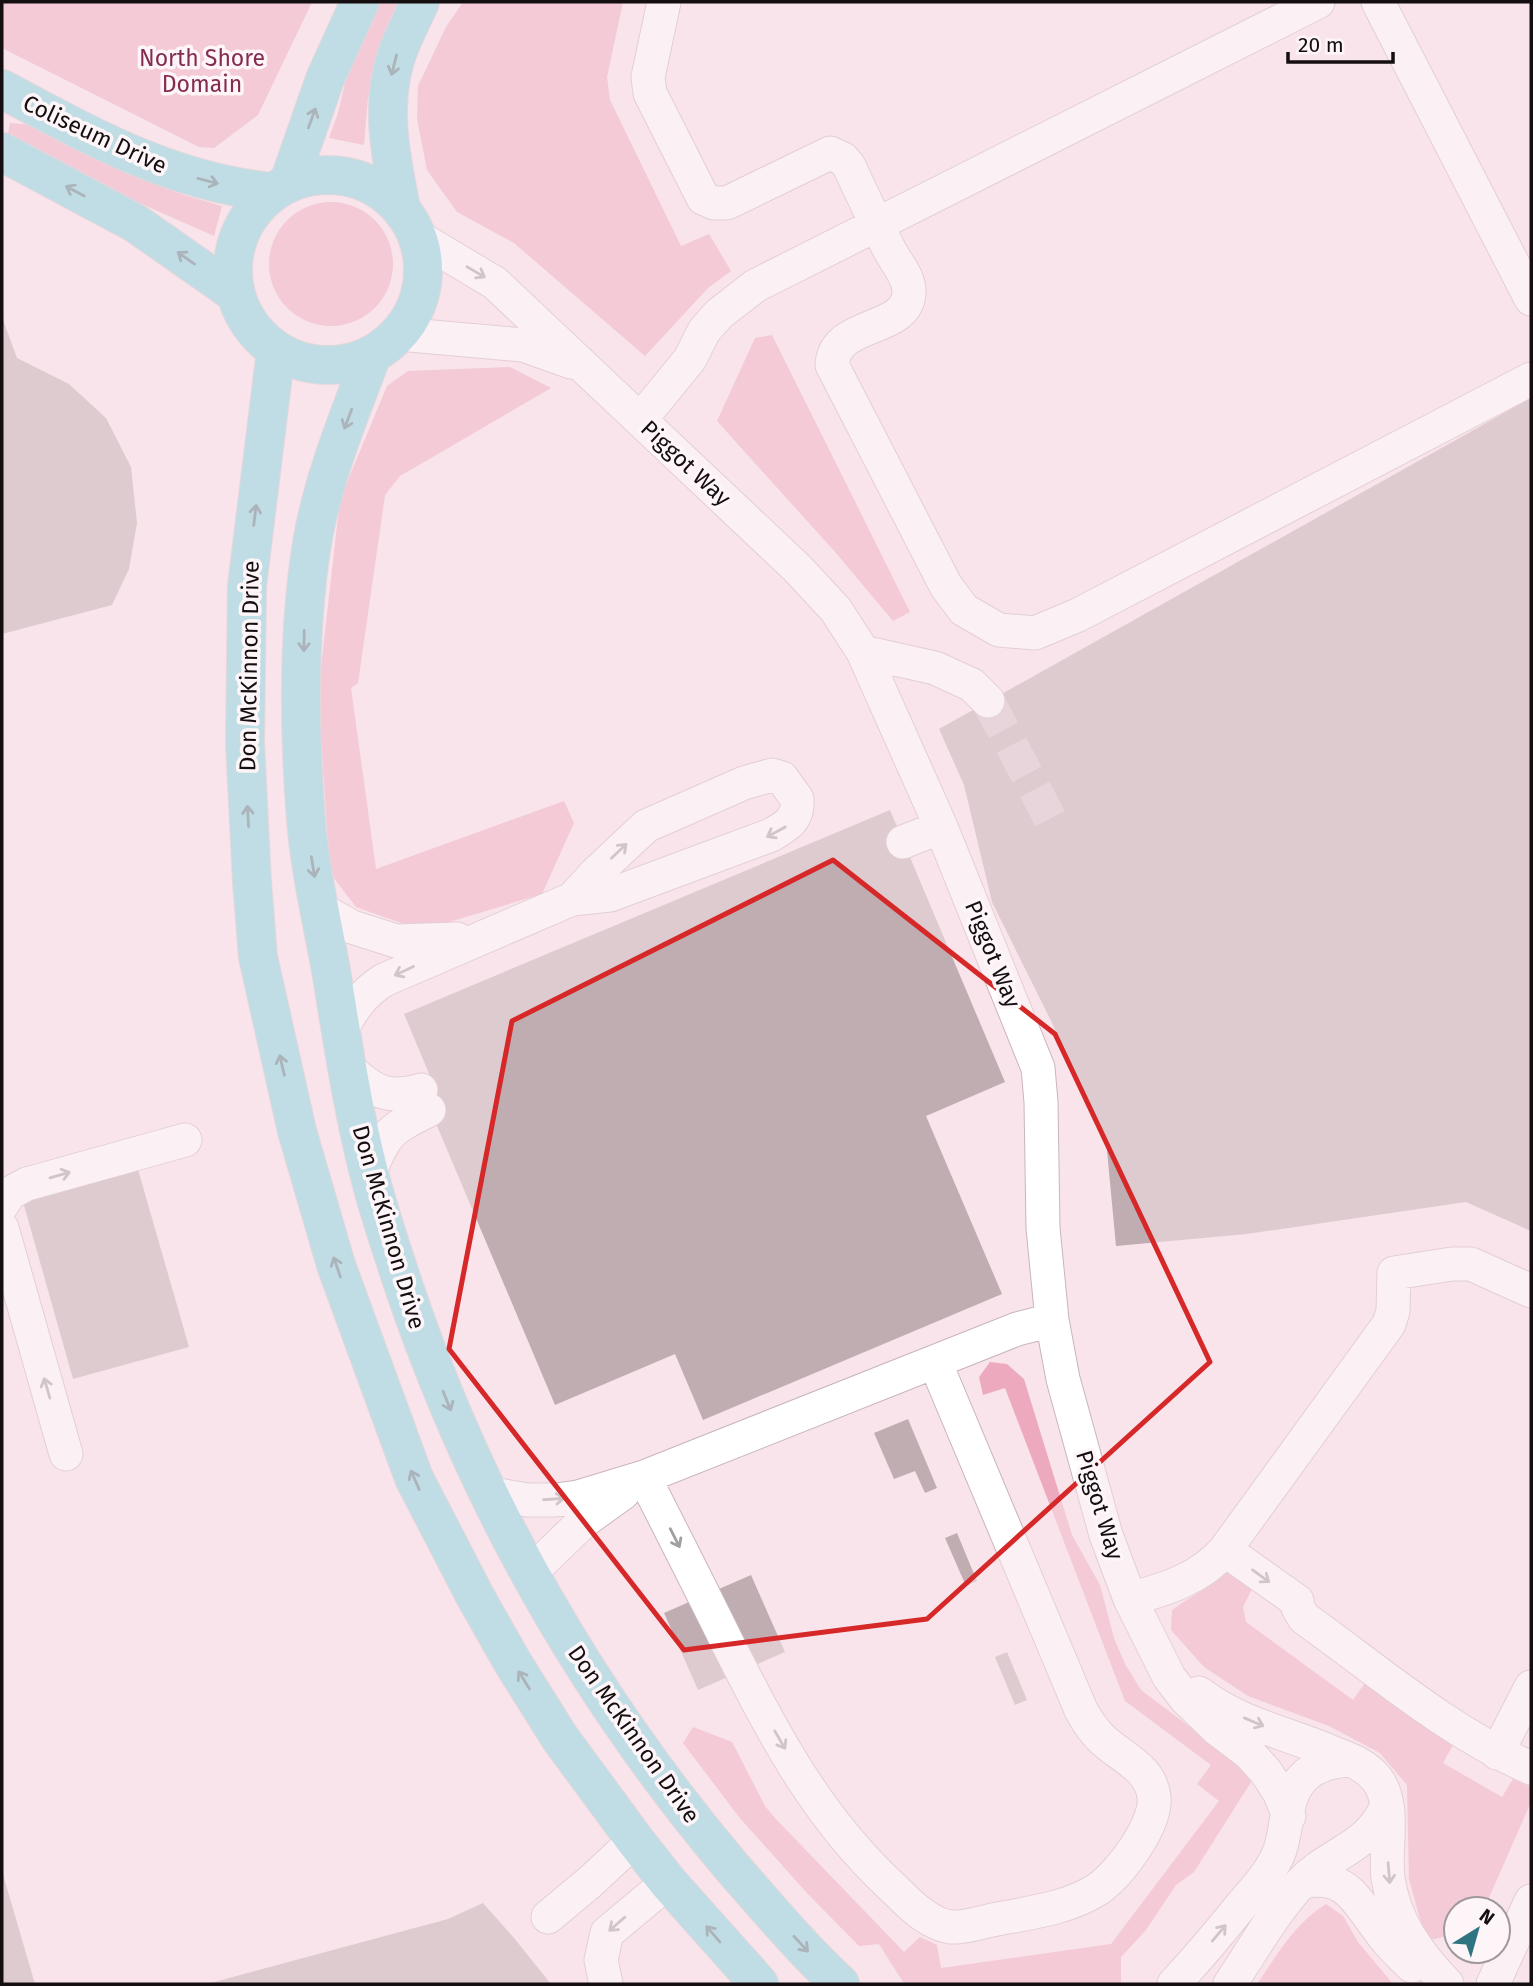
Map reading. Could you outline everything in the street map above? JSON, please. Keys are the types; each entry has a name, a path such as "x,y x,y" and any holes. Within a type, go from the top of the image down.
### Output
{"main road":[{"path":"280,187 359,2"},
{"path":"409,223 377,188 349,177 318,175 280,187 251,212 238,237 232,265 235,293 244,315 257,335 275,350 298,361 323,365 348,364 385,345 414,313 422,288 423,263 409,223 387,122 396,57 420,2"},
{"name":"Coliseum Drive","path":"2,89 145,161 234,188 280,187"},
{"path":"2,152 135,223 235,293"},
{"name":"Don McKinnon Drive","path":"385,345 338,444 321,500 304,604 302,717 306,823 344,1049 369,1174 422,1338 486,1493 547,1606 592,1679 670,1790 763,1903 840,1984"},
{"name":"Don McKinnon Drive","path":"275,350 247,586 245,743 258,957 296,1131 336,1265 414,1478 475,1596 560,1738 668,1882 760,1984"}],"street":[{"path":"664,2 648,77 650,93 703,198 714,203 727,203 830,153 843,159 849,166 909,286 907,303 895,315 846,338 832,354 832,365 946,586 964,610 999,630 1035,633 1078,615 1531,379"},
{"path":"639,420 690,359 704,331 719,314 755,286 1318,2"},
{"path":"1378,2 1531,299"},
{"name":"Piggot Way","path":"409,223 495,283 797,568 836,610 863,652 941,827 1038,1068 1043,1228 1052,1320 1063,1379 1106,1535 1130,1599 1169,1677 1186,1699 1216,1728 1249,1752 1266,1772 1289,1816"},
{"name":"Piggot Way","path":"385,345 523,345 583,368"},
{"path":"863,652 936,668 972,685 988,701"},
{"path":"369,1174 386,1137 425,1100 405,1094 386,1094 363,1082 344,1049 349,1014 363,996 380,983 409,968 572,900 610,894 771,835 796,816 797,799 782,778 772,775 744,783 646,826 596,873 572,900"},
{"path":"903,842 941,827"},
{"path":"320,909 352,927 396,941 454,940 489,935"},
{"path":"2,1205 10,1193 27,1184 185,1140"},
{"path":"2,1228 66,1454"},
{"path":"1130,1599 1200,1574 1225,1550 1389,1324 1393,1311 1394,1273 1452,1264 1471,1264 1531,1290"},
{"path":"486,1493 528,1500 556,1500 578,1497 644,1477 1017,1329 1052,1320"},
{"path":"644,1477 756,1698 809,1792 845,1839 922,1914 949,1927 1053,1908 1077,1900 1100,1887 1132,1850 1153,1812 1151,1783 1144,1773 1101,1738 1081,1710 935,1362"},
{"path":"530,1573 584,1521 644,1477"},
{"path":"1225,1550 1297,1601 1297,1608 1304,1618 1417,1700 1497,1754 1531,1768"},
{"name":"Piggot Way","path":"1158,1656 1179,1678 1205,1698 1256,1724 1361,1764 1379,1782 1387,1805"},
{"path":"1497,1754 1531,1687"},
{"path":"1174,1984 1264,1879 1278,1857 1292,1797 1298,1783 1319,1766 1350,1760"},
{"path":"1230,1984 1281,1907 1303,1882 1372,1832 1387,1805"},
{"path":"1387,1805 1388,1878 1396,1911 1410,1941 1447,1984"},
{"path":"548,1917 635,1840"},
{"path":"1303,1882 1327,1880 1343,1886 1355,1897 1401,1956 1433,1984"},
{"path":"606,1984 601,1960 607,1933 668,1882"},
{"path":"1493,1984 1531,1901"}],"highlighted area":[{"path":"833,860 1055,1034 1210,1362 927,1619 684,1650 449,1349 512,1021"}],"green space":[{"name":"North Shore Domain","path":"2,2 312,2 258,115 214,148 199,147 2,48"},
{"path":"375,2 402,2 386,35 368,97 364,145 329,138 338,113 350,61"},
{"path":"463,2 623,2 607,77 610,100 681,246 709,234 731,271 708,288 645,356 514,243 457,212 427,170 417,119 418,86 446,27"},
{"path":"10,123 33,125 110,164 184,195 222,206 214,236 6,144"},
{"path":"331,202 355,206 375,220 389,240 393,264 389,288 375,308 355,322 331,326 307,322 287,308 273,288 269,264 273,240 287,220 307,206"},
{"path":"772,335 910,612 893,621 836,553 717,421 755,338"},
{"path":"510,367 551,388 400,476 385,495 358,683 351,688 376,869 564,801 574,823 542,894 439,925 404,924 356,907 330,873 318,694 340,499 387,386 408,371"},
{"path":"990,1362 1007,1364 1024,1379 1072,1535 1100,1585 1114,1638 1125,1664 1141,1690 1239,1764 1253,1779 1194,1872 1176,1885 1146,1930 1121,1957 1121,1983 903,1982 879,1944 859,1946 807,1893 739,1817 683,1743 693,1727 732,1742 765,1806 774,1817 904,1952 920,1937 937,1945 941,1968 1111,1944 1219,1801 1197,1784 1211,1765 1125,1701 1005,1388 983,1395 979,1377"},
{"path":"1230,1570 1253,1587 1243,1607 1246,1622 1353,1700 1365,1683 1453,1745 1443,1763 1502,1797 1513,1779 1531,1787 1531,1802 1490,1895 1442,1895 1442,1937 1426,1941 1409,1879 1407,1785 1380,1753 1329,1726 1248,1696 1204,1667 1171,1630 1172,1610"},
{"path":"1326,1904 1343,1916 1358,1942 1393,1984 1257,1984 1296,1930"}],"building":[{"path":"2,317 17,358 69,384 106,418 131,467 137,523 129,569 112,605 2,634"},
{"path":"1531,398 1531,1231 1466,1202 1247,1234 1116,1246 1106,1140 992,902 964,785 939,729"},
{"path":"890,810 1005,1082 926,1116 1002,1294 703,1420 675,1354 555,1405 418,1081 430,1076 404,1014"},
{"path":"137,1166 189,1347 73,1379 22,1198"},
{"path":"908,1419 937,1488 925,1493 915,1471 894,1479 874,1433"},
{"path":"957,1533 977,1581 966,1586 945,1538"},
{"path":"751,1575 785,1652 698,1690 664,1613"},
{"path":"1007,1652 1027,1700 1015,1705 995,1657"},
{"path":"2,1871 35,1984 2,1984"},
{"path":"483,1903 551,1984 207,1984 448,1919"}],"tunnel":[{"path":"988,701 1053,824"}]}
